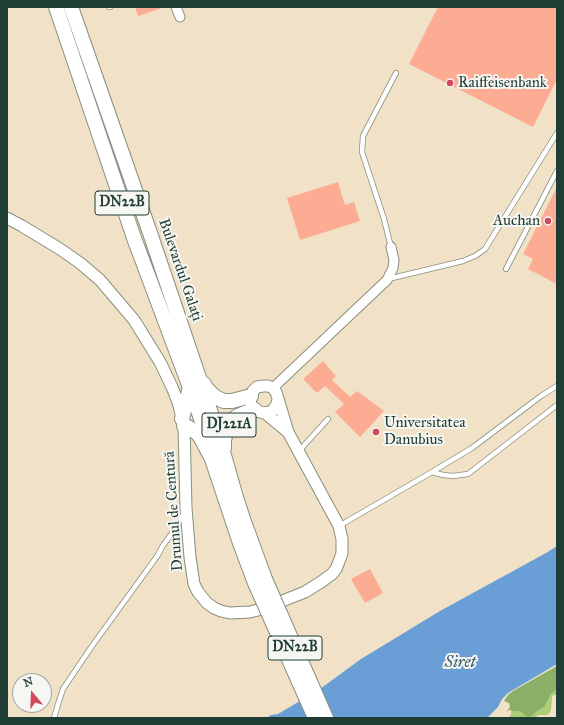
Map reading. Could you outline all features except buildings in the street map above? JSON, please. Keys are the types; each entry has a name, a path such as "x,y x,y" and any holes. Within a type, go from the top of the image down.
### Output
{"main road":[{"path":"57,12 72,9"},
{"name":"Bulevardul Galați","path":"72,9 150,233 209,409 218,457"},
{"name":"Bulevardul Galați","path":"57,12 134,238 190,387 207,437 218,457"},
{"name":"DJ221A","path":"196,371 206,388 215,397 224,401 232,401 251,396"},
{"path":"190,387 183,423 197,432 218,457"},
{"name":"DJ221A","path":"218,457 230,423 245,413 260,412"},
{"name":"DN22B","path":"218,457 238,536 326,718"},
{"name":"DN22B","path":"260,581 315,718"}],"street":[{"path":"176,7 180,17"},
{"name":"Drumul de Centură","path":"7,218 60,248 100,280 134,320 160,362 178,402 183,423 186,508 194,584 198,592 207,603 214,608 230,613 250,612 262,609 305,592 328,578 336,569 342,553 342,539 339,526 288,432 278,396 273,388"},
{"path":"273,388 387,280 393,268 394,260 391,247"},
{"name":"DJ221A","path":"273,388 268,386 257,387 251,396 250,401 252,406 260,412 272,411 278,400"},
{"name":"Drumul de Centură","path":"260,412 288,432"}],"lane":[{"path":"391,247 384,219 362,152 363,136 396,73"},
{"path":"387,280 463,261 475,256 485,248 557,133"},
{"path":"506,269 557,171"},
{"path":"339,526 472,448 541,396 557,386"},
{"path":"432,472 453,476 468,474 557,405"},
{"path":"298,452 328,419"},
{"path":"54,718 58,701 63,689 92,646 158,555 175,529 186,508"}],"green space":[{"path":"557,666 557,689 551,694 545,706 529,717 520,711 506,711 510,706 509,703 504,701 508,695"},
{"path":"557,689 557,694 552,696 550,713 547,715 539,715 534,718 509,718 511,710 521,711 526,716 534,714 546,705 551,694"}],"water":[{"name":"Siret","path":"557,546 557,664 508,693 502,699 498,707 487,718 267,718 271,715 278,714 320,689 361,659 440,611"}],"place":[{"name":"Raiffeisenbank","path":"450,83"},
{"name":"Auchan","path":"548,221"},
{"name":"Universitatea Danubius","path":"376,432"}]}
